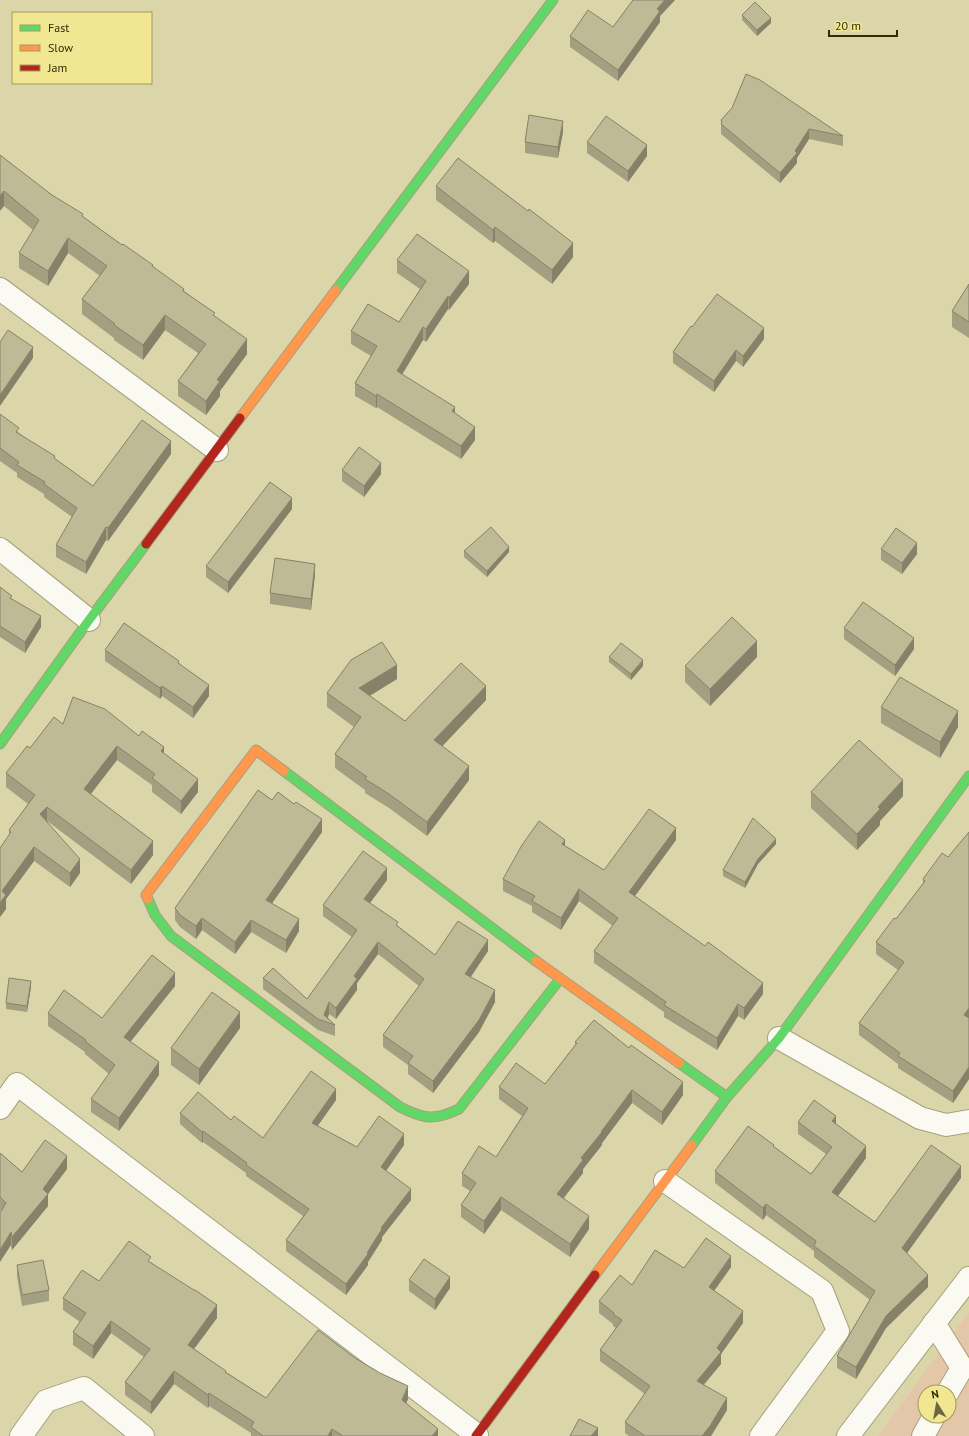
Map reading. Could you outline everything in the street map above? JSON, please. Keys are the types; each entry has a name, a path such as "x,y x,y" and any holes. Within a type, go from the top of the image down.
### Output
{"street":[{"path":"0,744 89,620 553,0"},
{"path":"0,290 217,450"},
{"path":"0,548 89,620"},
{"path":"560,979 459,1109 445,1117 431,1119 413,1114 400,1107 171,936 155,915 146,895 256,750 560,979 727,1097"},
{"path":"0,1108 17,1084 477,1436 727,1097 779,1038 969,776"},
{"path":"779,1038 920,1118 946,1125 965,1123 969,1121"},
{"path":"665,1181 822,1291 838,1331 761,1436"},
{"path":"848,1436 969,1278"},
{"path":"934,1323 965,1368 954,1384"},
{"path":"21,1436 46,1401 84,1388 143,1436"},
{"path":"923,1436 930,1424"}],"shaded area":[{"path":"969,1312 969,1436 878,1436"}],"building":[{"path":"633,0 665,0 657,9 660,11 618,70 570,36 588,10 613,27"},
{"path":"755,2 771,18 757,30 742,15"},
{"path":"746,74 760,80 843,136 809,129 795,151 797,153 780,173 721,124 721,120 732,108"},
{"path":"529,115 563,121 558,147 525,142"},
{"path":"606,116 647,145 628,171 587,142"},
{"path":"0,155 52,195 83,214 82,216 153,265 152,266 184,289 183,291 215,313 213,315 247,339 217,380 220,381 206,401 178,381 206,344 165,315 143,345 114,325 115,324 82,299 107,266 68,238 48,271 19,253 39,220 4,191 0,196"},
{"path":"458,158 573,243 552,270 495,227 493,230 436,186"},
{"path":"417,234 469,271 449,298 448,296 426,329 423,327 397,371 455,407 452,411 475,427 461,446 377,394 376,396 355,383 377,346 351,331 368,304 399,322 426,281 397,260"},
{"path":"969,284 969,322 952,311"},
{"path":"717,294 764,328 743,356 736,350 714,381 673,352 691,326 692,327"},
{"path":"8,330 33,347 0,395 0,342"},
{"path":"0,414 19,428 16,432 55,456 54,458 93,486 142,420 171,441 108,528 106,527 86,562 56,545 77,508 44,484 45,482 17,465 19,462 0,448"},
{"path":"359,447 381,463 364,486 342,470"},
{"path":"270,482 292,498 228,582 206,566"},
{"path":"491,527 509,547 487,571 464,551"},
{"path":"896,528 917,543 902,563 881,549"},
{"path":"275,558 315,564 311,599 270,593"},
{"path":"0,587 12,596 10,598 41,616 25,642 0,626"},
{"path":"863,602 914,638 895,665 844,628"},
{"path":"732,617 757,641 710,689 685,666"},
{"path":"124,623 179,661 178,663 209,685 193,707 162,686 160,688 105,650"},
{"path":"382,642 397,665 359,688 405,721 461,663 486,686 434,740 469,766 427,822 389,794 365,779 367,777 335,754 361,717 327,693 351,660"},
{"path":"621,643 643,660 631,674 609,657"},
{"path":"900,677 958,711 940,742 881,707"},
{"path":"73,697 105,709 139,736 142,731 164,747 161,751 198,779 181,801 152,778 155,774 117,746 84,789 153,841 131,870 47,807 40,814 80,859 70,873 34,847 2,891 6,895 0,903 0,848 11,832 9,830 35,795 6,773 27,746 30,748 54,717 63,724"},
{"path":"859,740 903,780 878,807 880,809 857,834 811,792"},
{"path":"258,790 272,800 278,792 294,804 296,802 322,819 266,900 299,919 286,940 251,920 235,942 202,918 196,926 180,915 175,908"},
{"path":"649,809 676,828 629,892 705,946 708,942 763,983 744,1008 738,1004 717,1038 664,1005 666,1002 594,951 618,918 579,889 561,918 532,901 535,896 503,879 522,845 539,821 565,840 562,844 604,870"},
{"path":"753,818 776,839 758,859 745,882 723,870"},
{"path":"969,832 969,1008 964,1015 969,1018 969,1067 953,1091 898,1056 900,1053 859,1023 904,962 876,942 925,881 923,879 942,853 948,857"},
{"path":"363,851 387,868 364,899 398,922 396,925 435,955 458,921 488,940 465,974 495,990 479,1020 433,1081 408,1063 413,1056 383,1035 424,979 378,942 354,976 357,979 336,1008 329,1002 324,1015 335,1025 318,1019 263,978 273,968 307,999 357,930 323,905"},
{"path":"152,955 175,973 124,1037 159,1062 119,1118 91,1099 115,1065 85,1041 86,1040 48,1013 64,990 102,1018"},
{"path":"9,978 31,981 27,1006 6,1003"},
{"path":"212,992 240,1012 199,1069 171,1048"},
{"path":"594,1020 629,1048 631,1045 683,1082 662,1112 632,1090 581,1158 583,1160 557,1194 589,1216 570,1244 501,1197 484,1221 461,1205 476,1183 462,1173 479,1146 496,1157 528,1108 499,1087 516,1063 545,1084 577,1043 575,1042"},
{"path":"311,1071 336,1089 312,1123 357,1147 379,1116 404,1134 381,1167 411,1189 381,1228 382,1229 367,1253 368,1254 346,1284 286,1240 309,1209 246,1165 247,1163 203,1131 202,1132 180,1113 198,1092 231,1120 234,1116 263,1138"},
{"path":"814,1100 836,1116 832,1121 866,1146 832,1192 875,1222 931,1145 961,1166 902,1248 928,1275 886,1316 856,1367 837,1356 875,1291 814,1246 816,1241 766,1204 763,1208 715,1171 748,1126 811,1174 832,1147 798,1122"},
{"path":"45,1140 67,1156 43,1189 48,1194 12,1237 11,1232 0,1250 0,1213 6,1203 0,1197 0,1153 22,1172"},
{"path":"706,1238 731,1256 709,1287 743,1311 717,1348 721,1352 697,1381 727,1398 702,1436 645,1436 625,1422 650,1386 600,1350 622,1320 599,1301 620,1275 632,1285 655,1250 684,1268"},
{"path":"129,1241 151,1257 148,1261 217,1305 188,1345 226,1371 225,1372 266,1398 318,1330 355,1358 380,1373 408,1386 402,1400 438,1429 432,1436 343,1436 332,1429 328,1436 263,1436 251,1427 254,1422 209,1393 208,1395 174,1371 151,1402 125,1382 150,1349 111,1321 93,1346 73,1332 86,1313 63,1298 82,1270 99,1281"},
{"path":"424,1259 450,1277 435,1299 409,1280"},
{"path":"43,1260 49,1290 22,1295 17,1265"},
{"path":"579,1419 598,1428 591,1436 570,1436"}],"traffic: fast":[{"path":"336,290 553,0"},
{"path":"0,744 89,620 146,544"},
{"path":"284,771 536,961"},
{"path":"692,1145 727,1097 779,1038 969,776"},
{"path":"148,899 155,915 171,936 400,1107 423,1116 436,1117 459,1109 560,979"},
{"path":"679,1063 727,1097"}],"traffic: slow":[{"path":"240,418 336,290"},
{"path":"148,899 146,895 256,750 284,771"},
{"path":"536,961 679,1063"},
{"path":"595,1275 692,1145"}],"traffic: jam":[{"path":"146,544 240,418"},
{"path":"476,1436 595,1275"}]}
